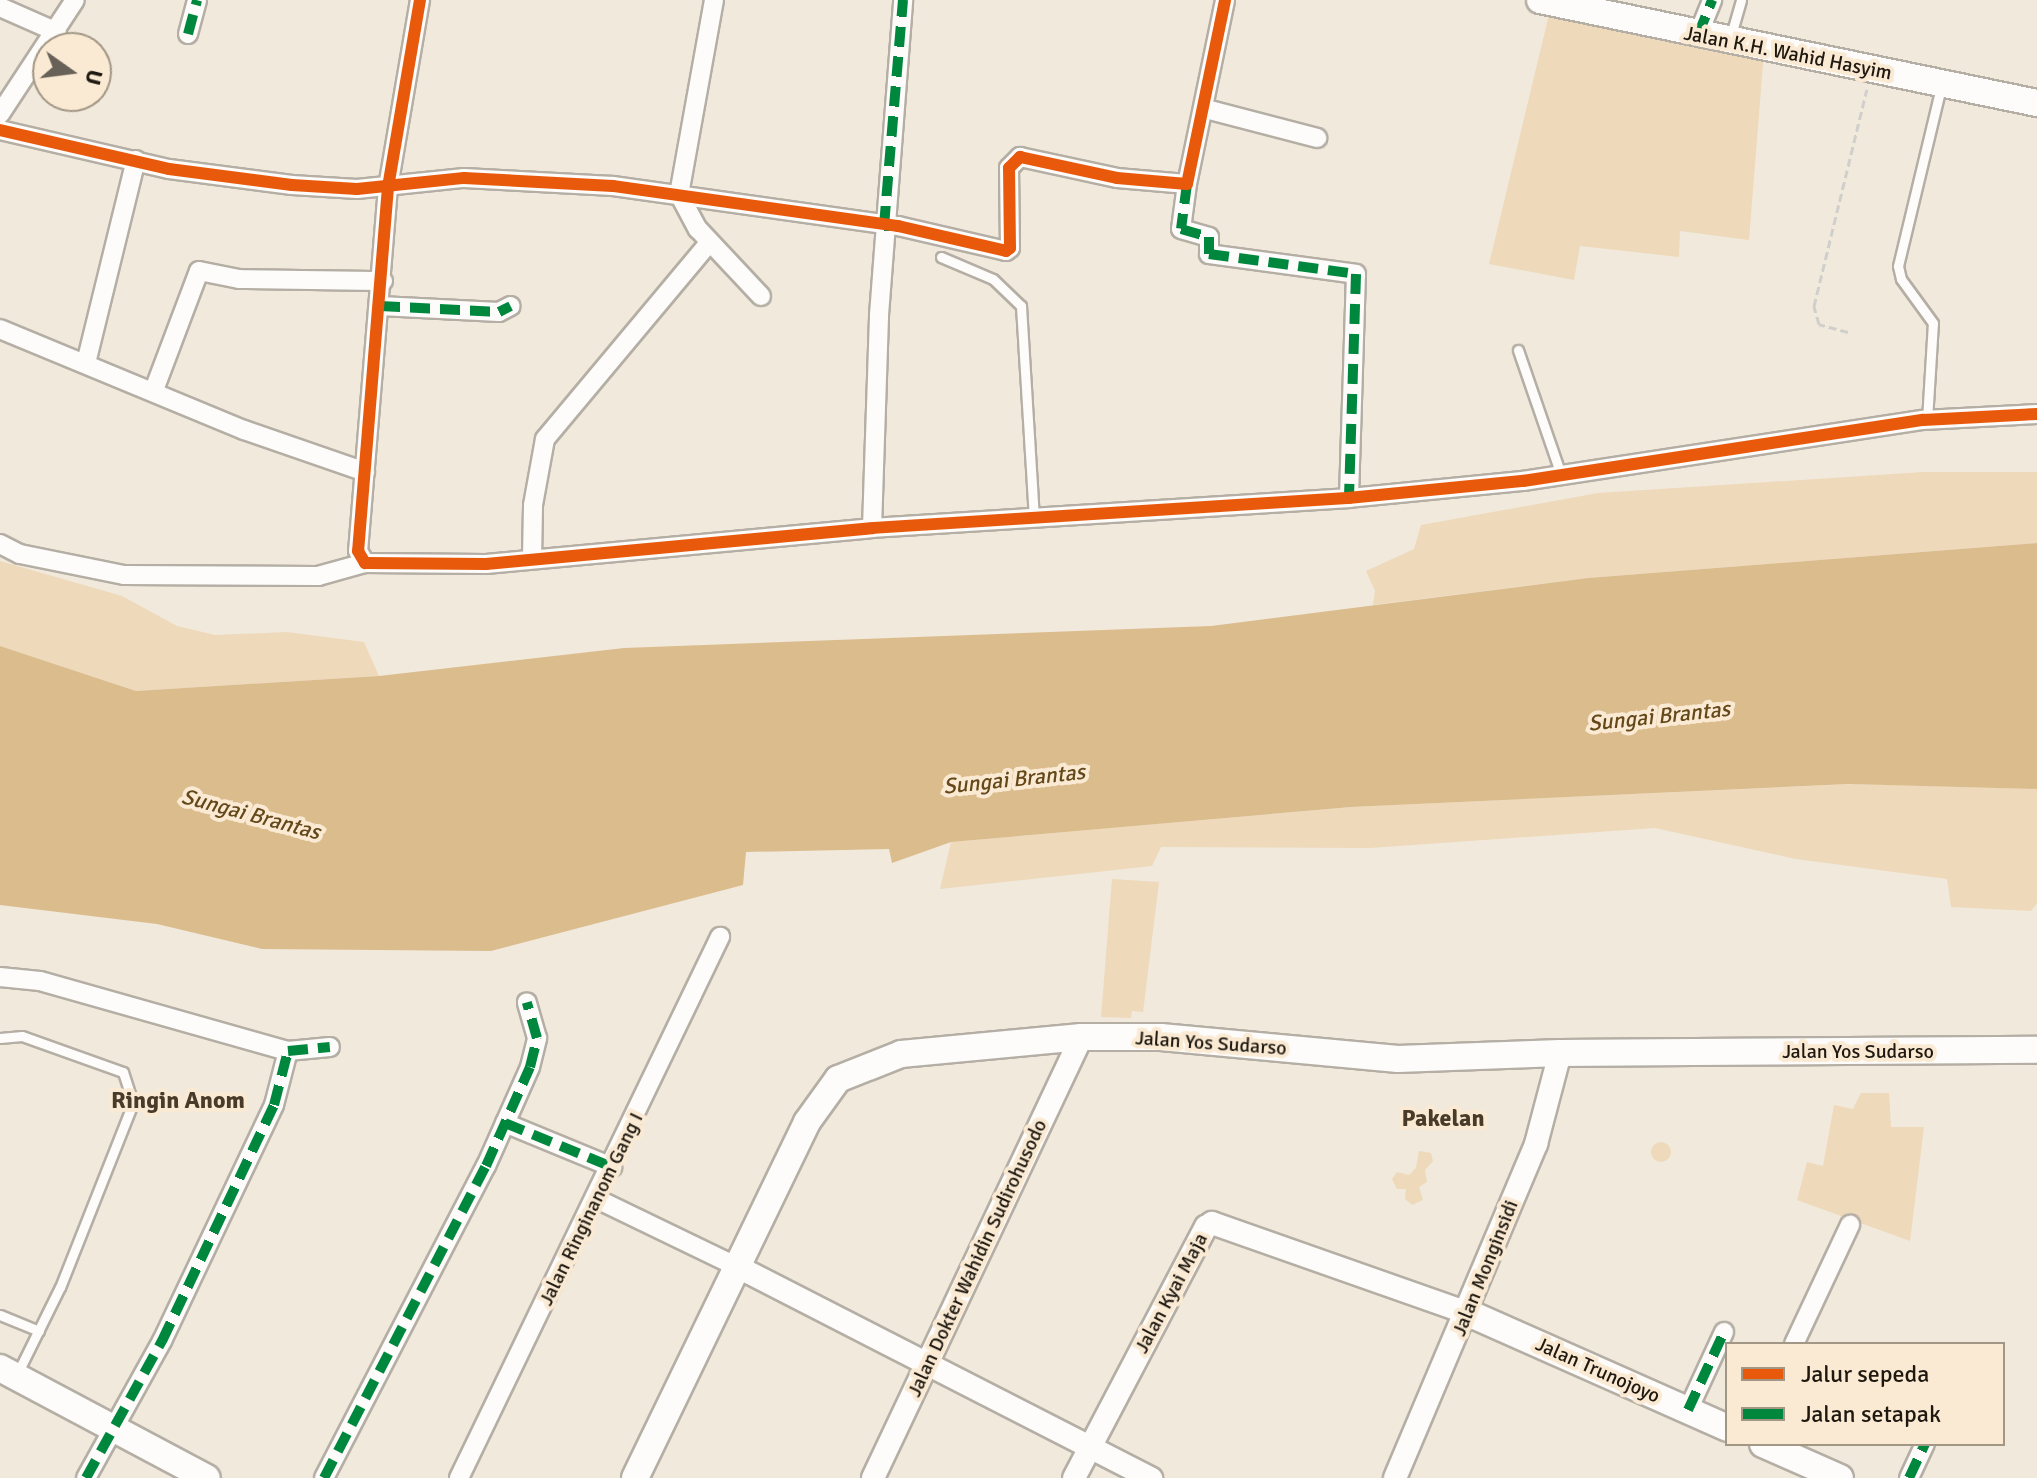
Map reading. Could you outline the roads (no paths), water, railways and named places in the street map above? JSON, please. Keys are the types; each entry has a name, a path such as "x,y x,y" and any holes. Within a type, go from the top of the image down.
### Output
{"main road":[{"name":"Jalan K.H. Wahid Hasyim","path":"1540,0 2037,103"},
{"name":"Jalan Yos Sudarso","path":"635,1478 740,1268 807,1122 838,1079 851,1070 901,1054 1081,1037 1161,1037 1398,1059 1560,1053 2037,1050"},
{"name":"Jalan Trunojoyo","path":"1468,1313 1725,1427"},
{"path":"8,1372 207,1478"},
{"path":"1768,1446 1840,1478"}],"street":[{"path":"0,7 57,32 75,0"},
{"path":"188,34 197,0"},
{"path":"365,563 358,551 383,281 388,187 420,0"},
{"path":"714,0 679,194 688,216 709,243 761,296"},
{"path":"872,528 884,226 903,0"},
{"path":"1225,0 1206,109 1187,184 1181,229 1209,237 1209,254 1356,274 1349,498"},
{"path":"1698,35 1712,0"},
{"path":"0,114 32,68"},
{"path":"1206,109 1317,138"},
{"path":"0,130 136,160 292,185 388,187 464,178 679,194 884,226 1009,250 1009,168 1020,157 1117,178 1187,184"},
{"path":"86,363 136,160"},
{"path":"532,559 534,493 545,439 709,243"},
{"path":"154,390 199,271 239,279 383,281"},
{"path":"380,306 499,312 511,306"},
{"path":"0,329 293,449 365,472"},
{"path":"0,544 20,554 124,575 318,576 365,563 532,559 872,528 1349,498 1561,475 1927,420 2037,414"},
{"name":"Jalan Ringinanom Gang I","path":"459,1478 597,1199 720,937"},
{"path":"5,977 288,1051 330,1047"},
{"path":"324,1478 505,1123 537,1045 527,1002"},
{"name":"Jalan Dokter Wahidin Sudirohusodo","path":"873,1478 1081,1037"},
{"path":"86,1478 115,1428 274,1105 288,1051"},
{"name":"Jalan Monginsidi","path":"1395,1478 1468,1313 1536,1144 1560,1053"},
{"path":"505,1123 612,1167"},
{"path":"597,1199 740,1268 1151,1478"},
{"name":"Jalan Kyai Maja","path":"1074,1478 1206,1227 1212,1223 1468,1313"},
{"path":"1795,1342 1850,1225"},
{"path":"1688,1410 1724,1332"},
{"path":"1909,1478 1924,1446"}],"lane":[{"path":"1729,41 1741,0"},
{"path":"1927,420 1933,323 1901,279 1898,266 1942,83"},
{"path":"941,257 993,279 1021,306 1034,518"},
{"path":"1518,350 1561,475"},
{"path":"0,1038 22,1036 123,1072 131,1087 133,1103 39,1331 8,1372"},
{"path":"0,1315 39,1331"}],"water":[{"name":"Sungai Brantas","path":"2037,543 2037,789 1849,784 1351,807 951,842 892,863 889,849 746,852 743,885 491,951 262,949 157,924 0,905 0,646 136,691 379,676 624,648 1211,626 1588,578"}],"district":[{"name":"Ringin Anom","path":"178,1101"},
{"name":"Pakelan","path":"1443,1119"}]}
